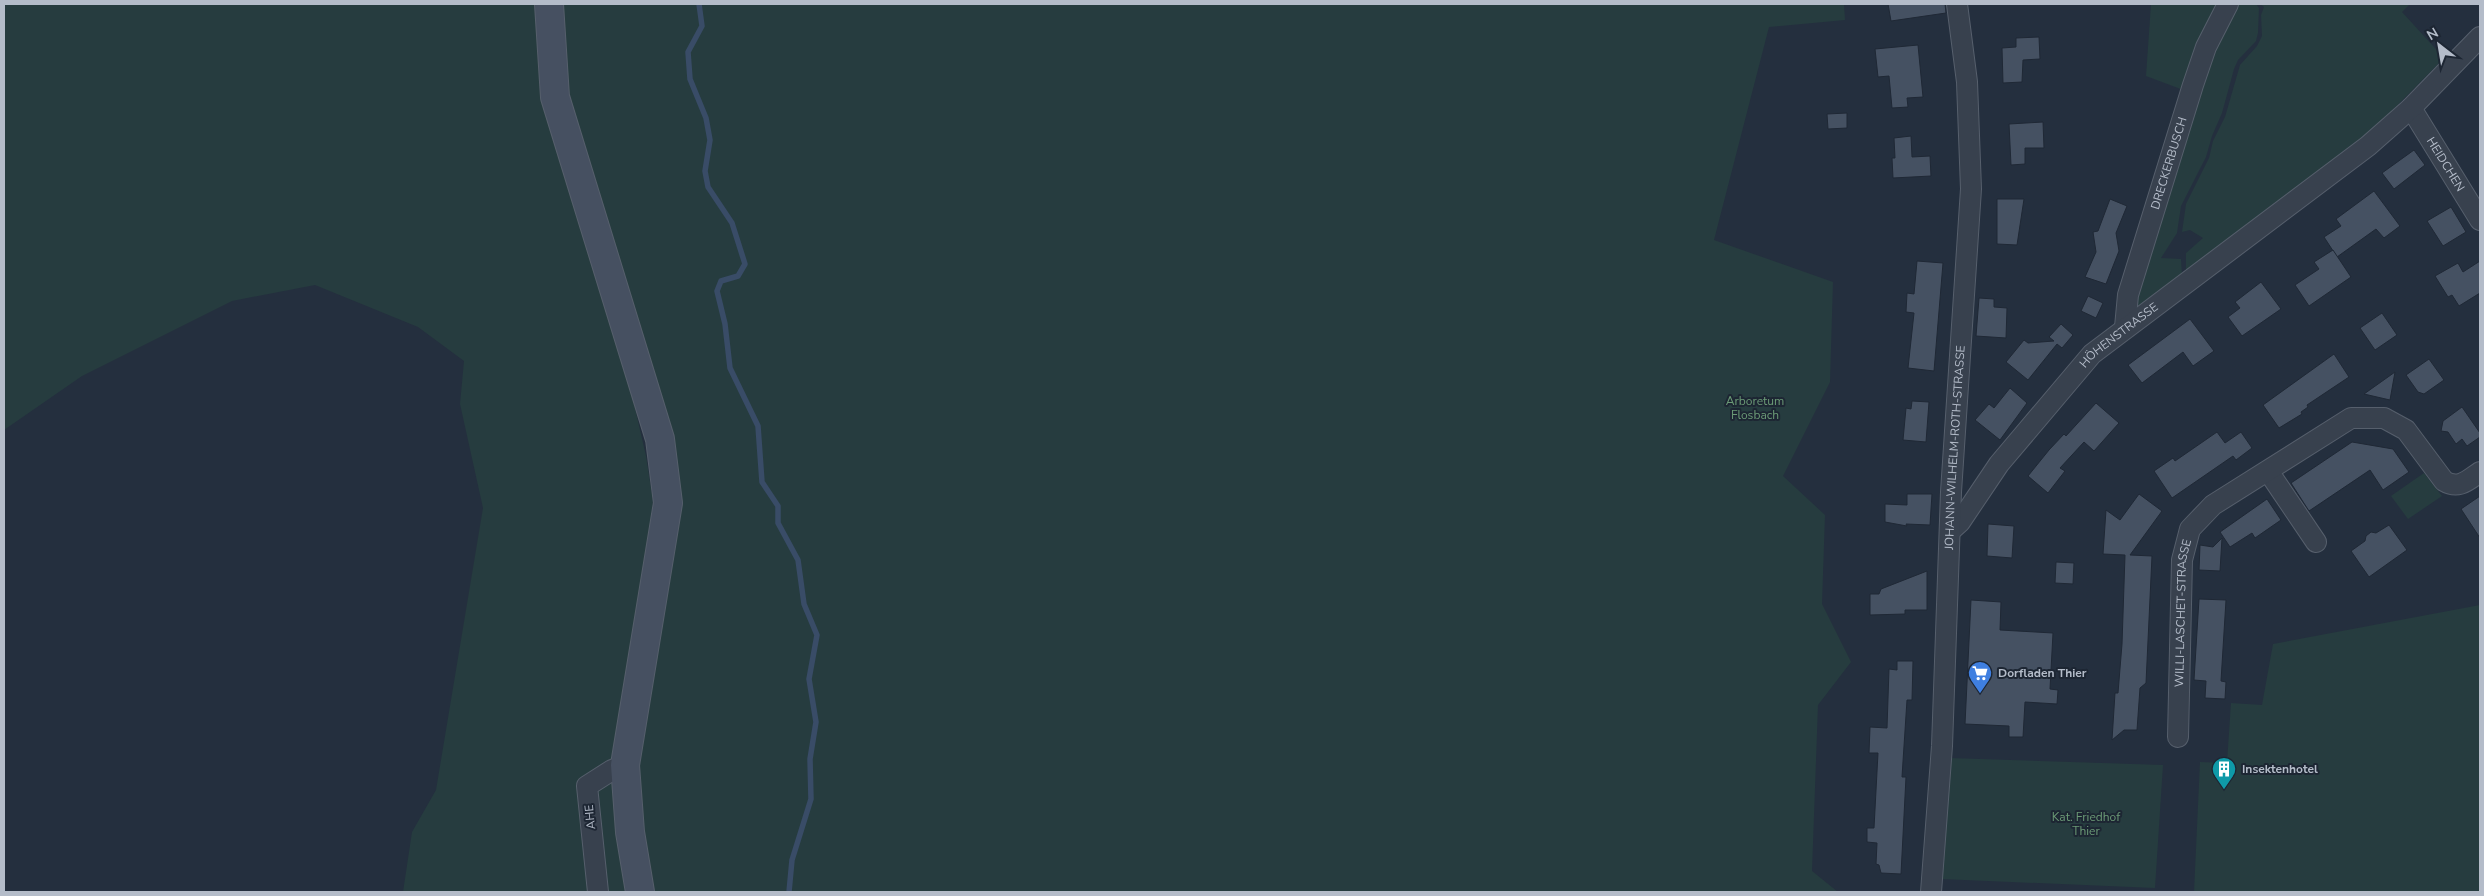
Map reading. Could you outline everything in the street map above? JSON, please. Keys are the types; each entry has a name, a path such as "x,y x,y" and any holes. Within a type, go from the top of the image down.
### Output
{"main road":[{"path":"549,4 555,97 660,439 668,503 626,765 630,832 640,892"}],"street":[{"name":"JOHANN-WILHELM-ROTH-STRASSE","path":"1931,892 1942,746 1950,532 1971,189 1967,82 1957,4"},
{"name":"DRECKERBUSCH","path":"2125,327 2128,295 2193,85 2206,47 2228,4"},
{"name":"HÖHENSTRASSE","path":"1950,532 1960,522 1999,464 2077,370 2099,347 2368,146 2411,108 2480,36"},
{"name":"HEIDCHEN","path":"2411,108 2480,220"},
{"name":"WILLI-LASCHET-STRASSE","path":"2178,737 2182,560 2190,529 2213,505 2351,418 2384,418 2406,430 2444,481 2452,486 2461,485 2480,472"},
{"path":"2268,471 2316,542"},
{"name":"AHE","path":"598,892 587,786 612,770 626,765"}],"green space":[{"path":"4,4 540,4 542,99 632,395 646,456 653,501 623,764 587,784 594,892 403,892 412,832 436,790 483,508 460,404 464,361 418,327 315,285 232,301 82,376 4,430"},
{"name":"Arboretum Flosbach","path":"555,4 1844,4 1845,20 1769,27 1714,240 1833,282 1830,382 1783,476 1825,515 1822,604 1851,662 1818,705 1812,871 1838,892 643,892 629,766 673,502 562,97"},
{"path":"2151,4 2222,4 2186,91 2146,76"},
{"path":"2234,4 2256,4 2259,8 2256,41 2238,60 2234,69 2222,113 2212,136 2206,157 2181,206 2177,233 2161,258 2181,259 2182,275 2138,308 2135,303 2206,60"},
{"path":"2260,4 2410,4 2402,12 2444,58 2364,139 2186,272 2186,253 2203,238 2190,230 2182,232 2186,204 2209,158 2213,141 2225,117 2240,65 2257,46 2262,36 2261,15 2264,7"},
{"path":"2424,473 2442,496 2408,519 2391,496"},
{"path":"2480,605 2480,892 2194,892 2200,762 2227,763 2231,703 2262,705 2273,644"},
{"name":"Kat. Friedhof Thier","path":"1949,758 2163,765 2155,888 1941,879"},
{"path":"612,774 636,892 601,892 590,788"}],"building":[{"path":"1888,4 1945,4 1946,13 1891,21"},
{"path":"2039,37 2040,59 2023,60 2022,82 2003,83 2002,48 2016,47 2016,38"},
{"path":"1918,45 1923,97 1907,98 1908,107 1892,108 1889,76 1878,77 1875,49"},
{"path":"1847,113 1847,128 1828,129 1827,114"},
{"path":"2043,122 2044,148 2025,148 2025,164 2011,165 2009,124"},
{"path":"1911,136 1912,157 1930,156 1931,176 1893,178 1894,138"},
{"path":"2414,150 2425,165 2394,189 2382,173"},
{"path":"2374,191 2400,226 2384,238 2376,229 2337,257 2324,237 2341,226 2336,219"},
{"path":"1997,199 2024,199 2017,245 1997,244"},
{"path":"2110,199 2127,206 2116,233 2119,251 2106,284 2085,277 2096,252 2093,232 2098,231"},
{"path":"2451,207 2466,232 2443,246 2427,221"},
{"path":"2333,250 2351,277 2309,306 2295,285 2319,269 2314,262"},
{"path":"1917,261 1943,263 1934,371 1908,368 1914,313 1906,312 1907,293 1914,294"},
{"path":"2480,261 2480,293 2459,306 2452,295 2448,297 2435,276 2458,263 2463,272"},
{"path":"2261,282 2281,309 2242,336 2228,317 2240,308 2235,302"},
{"path":"2088,296 2103,303 2096,318 2081,311"},
{"path":"1979,298 1994,299 1994,307 2007,308 2006,338 1976,336"},
{"path":"2382,313 2397,335 2375,350 2360,328"},
{"path":"2190,319 2214,351 2193,366 2183,352 2142,383 2128,365"},
{"path":"2061,324 2073,335 2062,348 2057,344 2028,380 2006,362 2024,340 2028,343 2054,341 2049,337"},
{"path":"2334,354 2349,377 2307,405 2308,407 2301,412 2302,414 2279,428 2263,405"},
{"path":"2429,359 2444,380 2424,394 2418,392 2406,375"},
{"path":"2395,372 2390,400 2364,394"},
{"path":"2010,388 2027,403 2000,440 1975,420 1989,404 1994,408"},
{"path":"1912,401 1929,402 1926,442 1903,440 1906,408 1911,409"},
{"path":"2096,403 2119,423 2094,451 2084,442 2060,468 2065,471 2048,493 2028,476 2049,450 2064,434 2066,436"},
{"path":"2462,407 2480,433 2480,437 2467,446 2462,439 2456,444 2448,432 2441,431 2443,421"},
{"path":"2217,432 2225,443 2241,432 2252,448 2236,460 2233,456 2172,498 2154,471 2173,458 2175,461"},
{"path":"2352,442 2393,449 2409,472 2383,490 2370,470 2309,511 2291,483"},
{"path":"1907,494 1932,494 1930,525 1906,524 1907,526 1885,522 1885,504 1907,505"},
{"path":"2139,494 2162,511 2130,555 2152,556 2146,683 2140,688 2137,730 2124,730 2112,740 2115,693 2118,693 2122,644 2125,555 2103,554 2106,510 2120,520"},
{"path":"2480,496 2480,538 2461,509"},
{"path":"2267,499 2281,520 2255,538 2252,533 2230,547 2220,532"},
{"path":"1988,524 2014,526 2012,558 1987,556"},
{"path":"2389,525 2407,550 2369,577 2351,551 2365,541 2366,536 2371,532 2376,533"},
{"path":"2222,538 2220,571 2199,570 2200,545 2213,547"},
{"path":"2056,562 2074,563 2073,584 2055,583"},
{"path":"1927,571 1927,610 1905,610 1905,614 1870,615 1870,594 1879,594 1881,589"},
{"path":"2199,599 2226,600 2221,681 2226,682 2225,699 2205,698 2206,681 2194,680"},
{"path":"1971,600 2001,602 2000,630 2053,633 2050,689 2058,690 2057,704 2025,702 2023,737 2009,737 2009,726 1965,724"},
{"path":"1897,661 1913,661 1912,700 1907,700 1902,777 1906,777 1901,874 1881,873 1879,865 1876,864 1877,843 1867,842 1867,828 1874,828 1878,753 1869,753 1870,727 1887,728 1889,669 1897,670"}],"waterway":[{"path":"699,4 702,26 688,52 690,79 706,118 710,140 705,171 708,187 732,223 745,264 738,276 721,281 717,291 725,324 730,368 758,426 762,482 778,506 778,523 798,560 804,604 817,635 809,679 816,722 810,759 811,799 792,860 789,892"}],"place":[{"name":"Dorfladen Thier","path":"1980,694"},
{"name":"Insektenhotel","path":"2224,790"}]}
